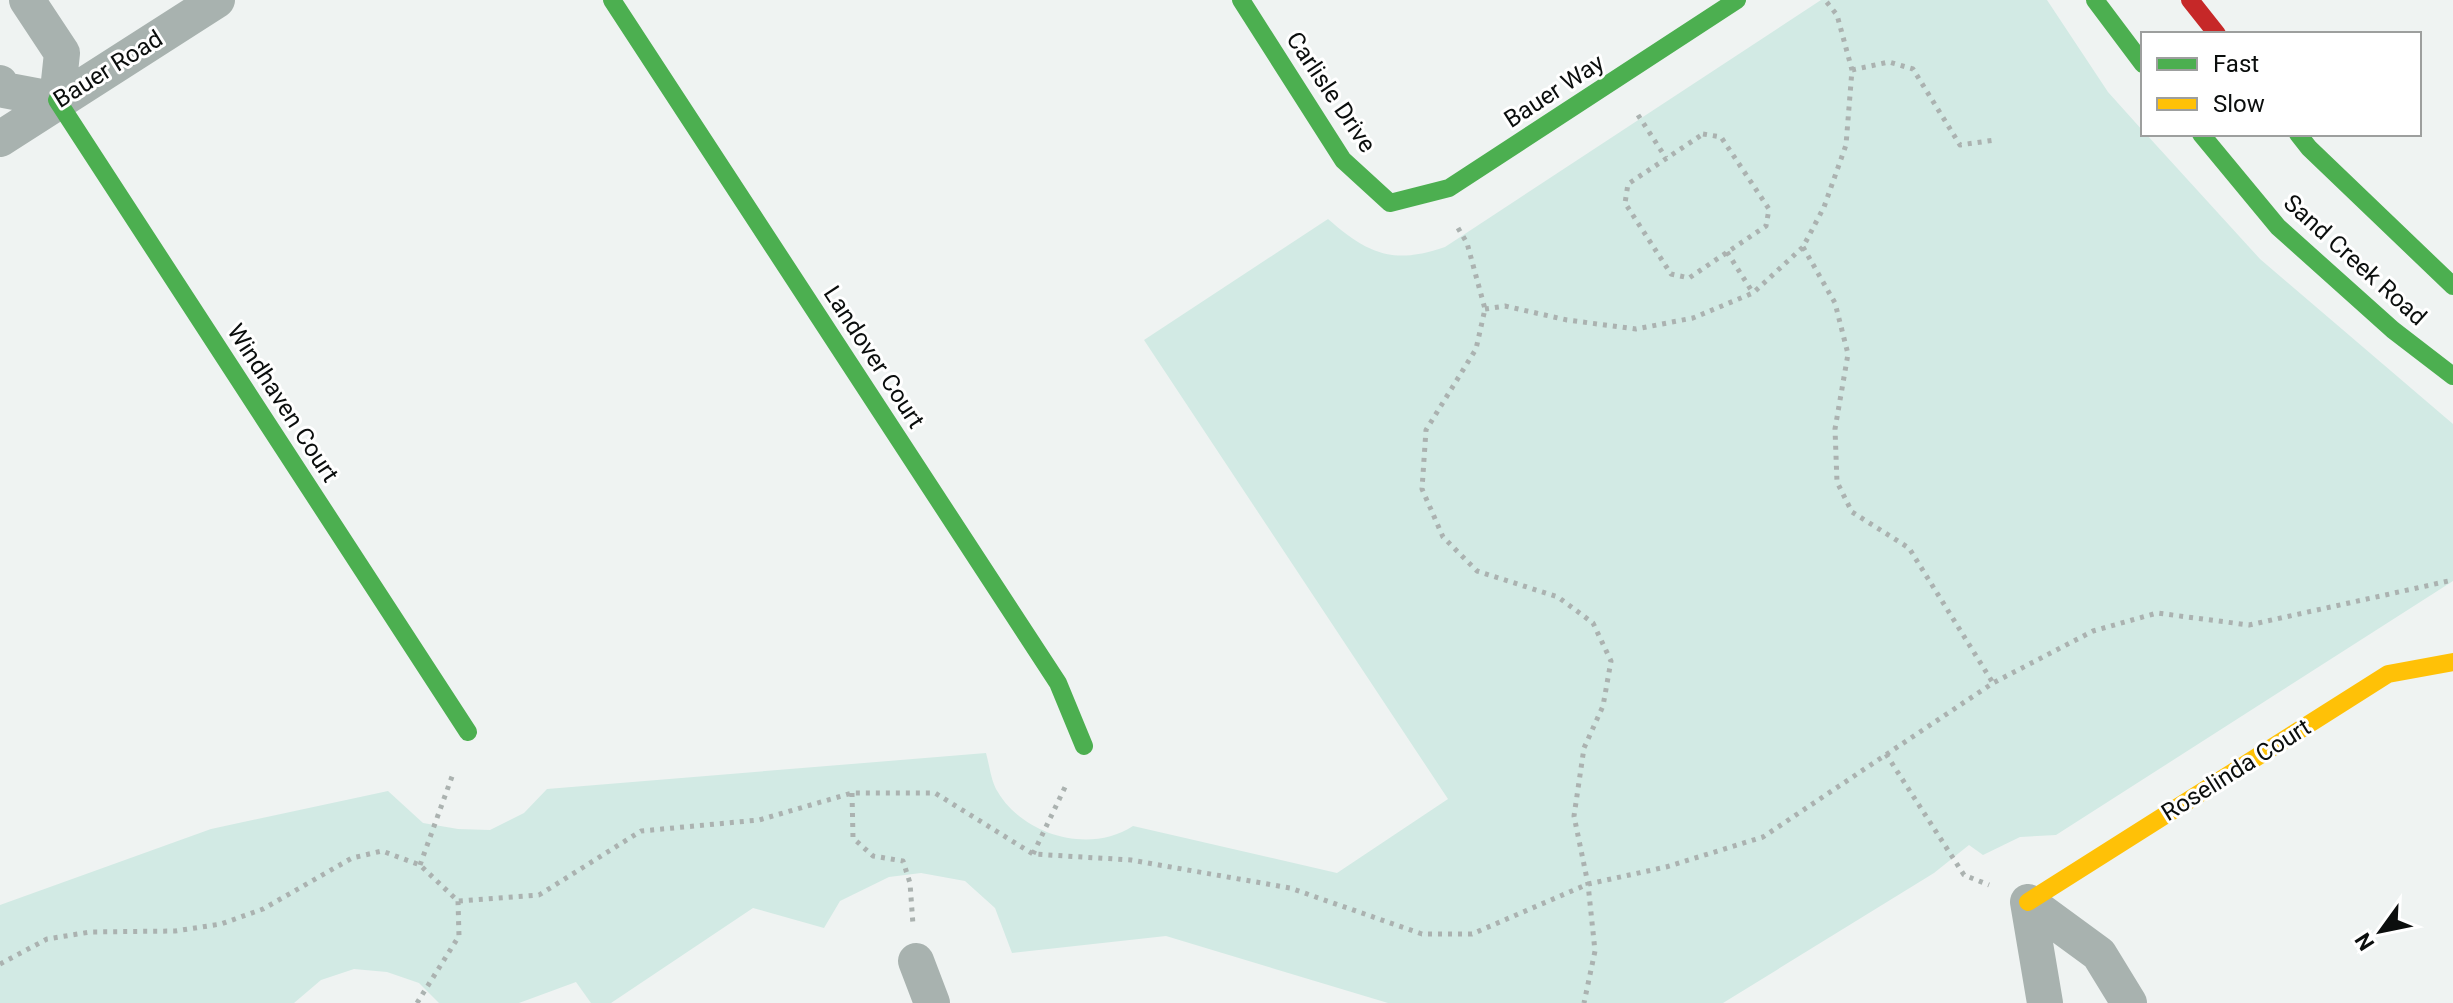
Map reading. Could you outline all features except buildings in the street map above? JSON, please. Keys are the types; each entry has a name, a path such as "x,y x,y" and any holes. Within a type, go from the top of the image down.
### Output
{"street":[{"path":"0,83 4,90 57,100 62,53 27,0"},
{"name":"Bauer Road","path":"0,139 217,0"},
{"name":"Landover Court","path":"612,0 1058,683 1084,746"},
{"name":"Carlisle Drive","path":"1241,0 1343,160 1390,203"},
{"name":"Bauer Way","path":"1390,203 1449,188 1737,0"},
{"path":"2095,0 2141,61"},
{"path":"2190,0 2215,32"},
{"name":"Windhaven Court","path":"57,100 468,732"},
{"name":"Sand Creek Road","path":"2203,136 2278,227 2393,330 2453,376"},
{"name":"Sand Creek Road","path":"2300,136 2453,286"},
{"name":"Roselinda Court","path":"2028,902 2388,674 2453,662"},
{"path":"2028,902 2045,1003"},
{"path":"2028,902 2099,954 2129,1003"},
{"path":"916,961 932,1003"}],"path":[{"path":"1485,309 1505,306 1567,320 1636,329 1693,318 1753,293 1803,247 1824,207 1846,145 1852,70 1837,15 1825,0"},
{"path":"1852,70 1889,62 1913,69 1960,145 1995,140"},
{"path":"1703,134 1721,137 1769,209 1766,226 1727,252 1689,278 1671,274 1625,203 1628,184 1703,134"},
{"path":"1436,191 1467,243 1485,309 1476,349 1426,430 1422,489 1443,537 1477,571 1558,597 1593,623 1611,661 1603,706 1584,748 1574,816 1588,884 1595,951 1584,1003"},
{"path":"1803,247 1835,303 1848,354 1835,429 1837,482 1852,512 1909,548 1993,683"},
{"path":"1727,252 1753,293"},
{"path":"458,901 539,895 641,831 759,820 852,793 935,793 1033,854 1131,860 1290,888 1422,934 1472,934 1588,884 1666,867 1763,837 1993,683 2093,631 2157,613 2249,625 2453,580"},
{"path":"420,865 468,732"},
{"path":"1033,854 1084,746"},
{"path":"1886,754 1964,875 2028,902"},
{"path":"852,793 853,838 873,856 903,861 910,883 916,961"},
{"path":"0,964 47,939 90,932 175,931 221,924 263,909 352,858 382,851 420,865 458,901 459,936 417,1003"}],"green space":[{"path":"1821,0 2047,0 2108,92 2141,129 2141,136 2148,136 2260,259 2453,424 2453,581 2056,835 2020,837 1983,855 1969,845 1934,873 1723,1003 1388,1003 1166,936 1012,953 995,908 965,881 921,873 889,877 840,901 824,928 753,908 611,1003 591,1003 576,982 519,1003 439,1003 419,983 387,972 354,969 321,980 294,1003 0,1003 0,905 211,829 388,791 423,823 490,830 524,813 547,789 986,753 994,785 1007,805 1039,829 1057,836 1097,839 1116,835 1133,826 1337,873 1448,799 1144,340 1328,219 1356,241 1382,253 1410,255 1445,247"}],"traffic: fast":[{"path":"612,0 1058,683 1084,746"},
{"path":"1241,0 1343,160 1390,203 1449,188 1737,0"},
{"path":"2095,0 2141,61"},
{"path":"57,100 468,732"},
{"path":"2203,136 2278,227 2393,330 2453,376"},
{"path":"2300,136 2453,286"}],"traffic: slow":[{"path":"2028,902 2388,674 2453,662"}],"traffic: jam":[{"path":"2190,0 2215,32"}]}
